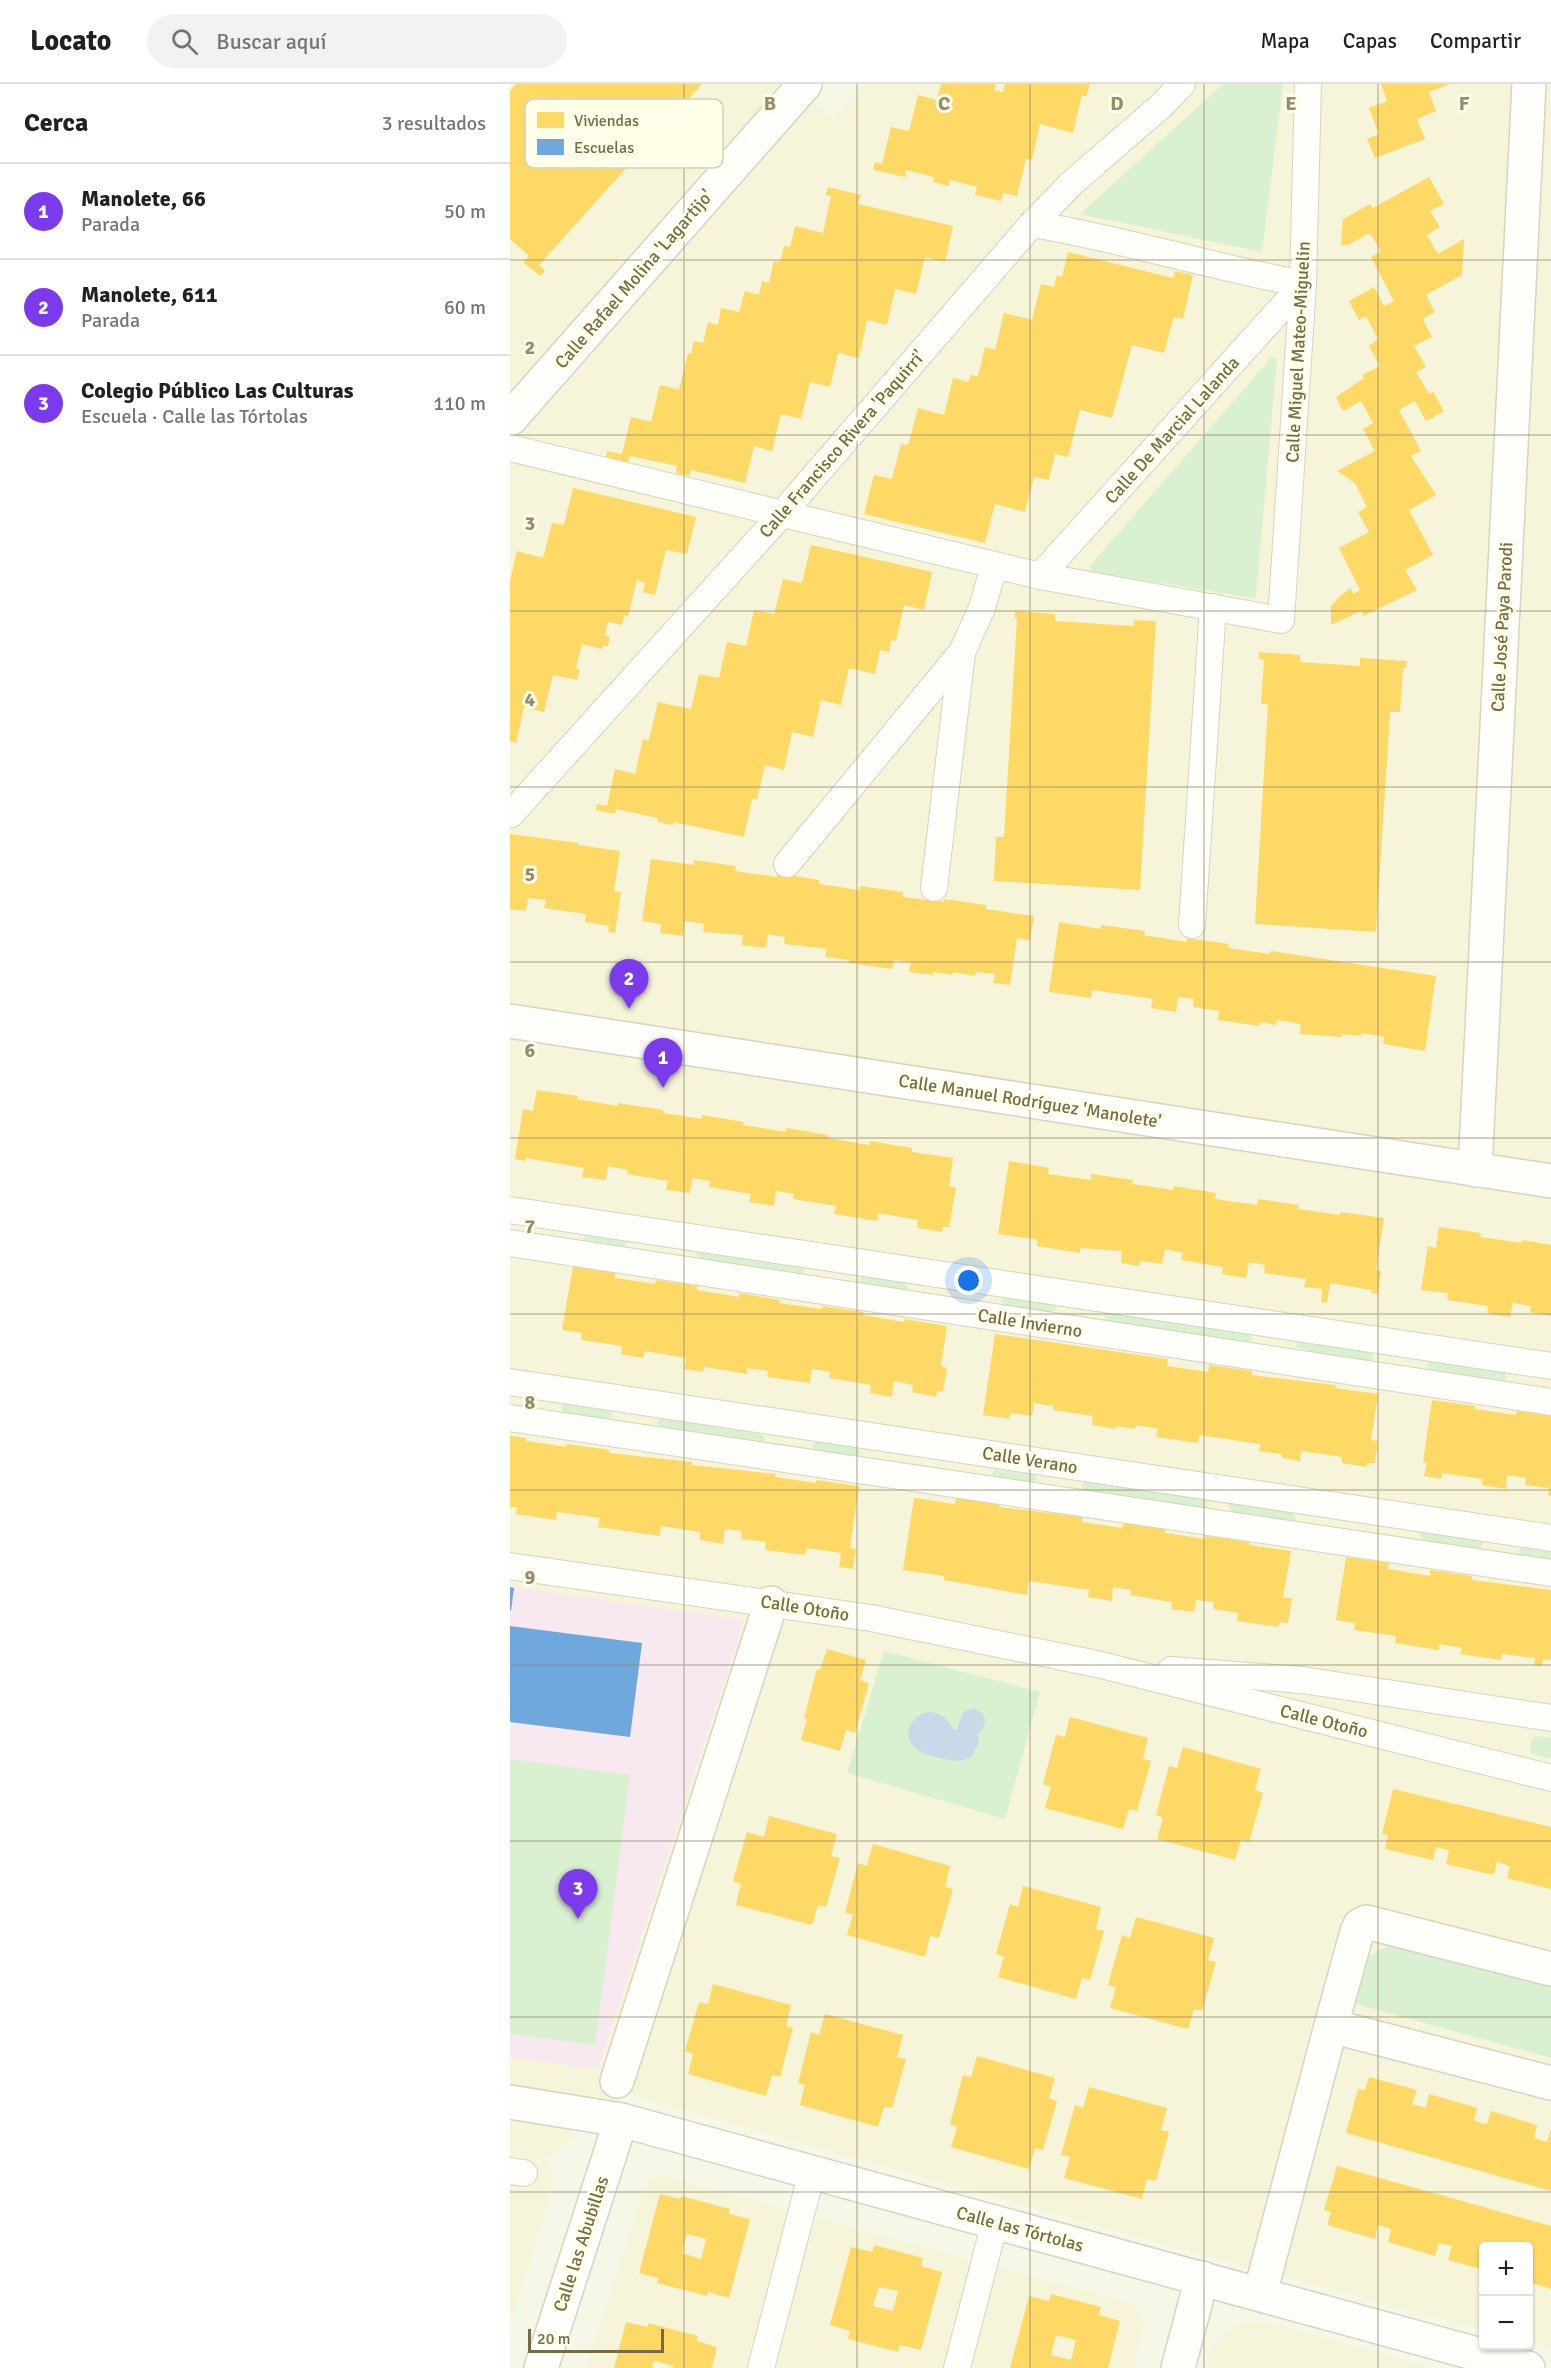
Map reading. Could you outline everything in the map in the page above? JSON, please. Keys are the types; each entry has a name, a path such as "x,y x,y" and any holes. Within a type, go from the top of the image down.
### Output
{"street":[{"name":"Calle Rafael Molina 'Lagartijo'","path":"510,419 805,84"},
{"name":"Calle José Paya Parodi","path":"1476,1170 1529,84"},
{"name":"Calle Manuel Rodríguez 'Manolete'","path":"510,1021 1551,1181"},
{"path":"617,2081 771,1603"},
{"path":"1260,2294 1360,1926 1366,1922 1551,1969"},
{"path":"1331,2026 1551,2084"},
{"name":"Calle las Tórtolas","path":"510,2102 621,2120 1528,2368"},
{"name":"Calle las Abubillas","path":"541,2368 621,2120"},
{"path":"1178,2368 1202,2278"}],"lane":[{"name":"Calle Francisco Rivera 'Paquirri'","path":"511,814 781,515 1032,224 1072,183 1162,105 1182,84"},
{"name":"Calle Miguel Mateo-Miguelin","path":"1213,607 1281,620 1303,284 1308,84"},
{"path":"1032,224 1077,231 1303,284"},
{"name":"Calle De Marcial Lalanda","path":"1040,576 1303,284"},
{"path":"510,448 1040,576 1213,607 1191,925"},
{"path":"788,864 962,652 982,608 990,580 998,566"},
{"path":"934,888 962,652"},
{"name":"Calle Invierno","path":"510,1210 1551,1366"},
{"name":"Calle Invierno","path":"510,1243 1551,1402"},
{"name":"Calle Verano","path":"510,1382 1551,1538"},
{"name":"Calle Verano","path":"510,1418 1551,1573"},
{"name":"Calle Otoño","path":"510,1566 871,1618 1097,1664 1551,1778"},
{"name":"Calle Otoño","path":"1097,1664 1302,1680 1551,1718"},
{"path":"761,2368 812,2172"},
{"path":"957,2368 995,2222"}],"shaded area":[{"path":"510,84 793,84 833,119 864,84 1551,84 1551,2348 1533,2343 1533,2242 1479,2242 1479,2329 1168,2246 628,2094 547,2158 552,2177 550,2196 510,2324"},
{"path":"1223,84 1283,84 1262,252 1080,214"},
{"path":"1272,357 1277,359 1256,595 1253,598 1092,572 1089,567"},
{"path":"585,1233 624,1238 625,1246 621,1248 586,1243 583,1240"},
{"path":"700,1249 799,1265 803,1267 804,1272 798,1275 698,1258 696,1253"},
{"path":"864,1275 905,1282 908,1288 900,1292 860,1284 859,1280"},
{"path":"1005,1297 1054,1303 1057,1308 1052,1313 1004,1306 1001,1300"},
{"path":"1108,1311 1249,1333 1252,1337 1251,1341 1244,1343 1106,1321 1104,1315"},
{"path":"1297,1341 1370,1345 1373,1359 1362,1371 1306,1355 1306,1349 1296,1347"},
{"path":"1440,1350 1503,1360 1506,1379 1501,1382 1429,1380 1428,1363"},
{"path":"565,1404 609,1411 613,1416 607,1419 564,1413 561,1407"},
{"path":"661,1418 760,1434 766,1438 759,1443 659,1427 657,1422"},
{"path":"817,1441 858,1448 860,1454 853,1457 815,1451 813,1445"},
{"path":"995,1469 1035,1475 1038,1480 1033,1482 993,1476"},
{"path":"1085,1482 1145,1491 1153,1484 1205,1495 1208,1510 1142,1505 1143,1498 1083,1490 1081,1485"},
{"path":"1234,1497 1291,1506 1296,1520 1288,1532 1234,1517 1228,1504"},
{"path":"1417,1530 1478,1535 1483,1542 1478,1556 1424,1541"},
{"path":"1522,1548 1551,1552 1551,1561 1520,1556 1518,1551"},
{"path":"510,1587 744,1620 598,2069 510,2057"},
{"path":"884,1651 1040,1692 1005,1819 847,1773"},
{"path":"1536,1736 1551,1738 1551,1759 1530,1753 1532,1739"},
{"path":"510,1759 630,1775 595,2045 510,2034"},
{"path":"1390,1945 1551,1986 1551,2058 1356,2004 1368,1957"},
{"path":"664,2176 1129,2303 1139,2311 1143,2323 1134,2368 586,2368 643,2192 651,2180"},
{"path":"1256,2321 1434,2368 1205,2368 1211,2349 1218,2338 1233,2327"}],"water":[{"path":"974,1708 983,1714 985,1723 977,1734 979,1742 972,1756 954,1761 936,1757 919,1750 910,1741 909,1731 913,1721 921,1714 932,1712 943,1717 953,1729 957,1730 963,1712"}],"building: Viviendas":[{"path":"516,84 702,84 688,99 525,99 525,168 626,168 539,265 545,271 540,276 523,262 529,256 510,239 510,91"},
{"path":"941,84 996,84 994,90 1003,92 1005,84 1090,84 1086,97 1082,95 1073,133 1040,124 1032,160 1026,159 1017,196 1003,193 1001,201 975,195 977,187 950,180 949,186 933,182 934,177 906,170 905,177 873,170 875,162 882,164 891,127 909,131 918,95 937,100"},
{"path":"1381,84 1450,84 1429,92 1436,111 1417,119 1425,139 1375,158 1367,139 1379,134 1369,108 1387,101"},
{"path":"1429,177 1444,204 1430,211 1440,227 1427,235 1438,254 1464,239 1462,275 1426,295 1435,312 1423,319 1432,337 1414,346 1426,367 1416,372 1429,394 1433,392 1444,411 1426,421 1415,401 1399,410 1421,451 1411,456 1436,495 1409,510 1433,555 1405,570 1417,590 1363,616 1361,611 1331,625 1331,606 1350,588 1354,594 1360,590 1339,548 1369,532 1358,512 1367,507 1355,483 1337,471 1375,451 1363,429 1373,423 1361,401 1343,411 1336,397 1364,378 1362,375 1380,366 1369,346 1378,339 1366,316 1359,320 1349,301 1374,287 1384,306 1394,301 1371,257 1381,252 1370,233 1348,245 1341,245 1343,219 1370,204 1373,208"},
{"path":"828,187 861,195 858,204 953,226 945,262 925,257 916,294 895,289 887,325 867,320 859,358 838,353 830,387 810,382 801,419 781,414 772,451 754,446 745,483 691,470 689,476 676,473 677,466 630,456 628,462 606,457 607,451 622,454 631,417 651,422 660,385 679,390 688,353 691,354 694,341 703,343 708,322 718,325 721,308 739,312 745,291 759,295 762,281 769,283 774,261 780,262 784,246 790,247 795,226 823,233 831,196 826,195"},
{"path":"1068,252 1173,278 1175,271 1193,275 1183,319 1174,317 1164,353 1132,345 1112,418 1080,410 1068,457 1055,454 1049,480 1034,477 1025,512 995,504 985,543 864,514 874,475 892,479 901,444 908,445 918,408 944,415 953,378 968,382 971,375 978,376 985,347 995,350 1004,313 1032,320 1041,284 1054,287 1057,275 1062,277"},
{"path":"573,488 696,517 687,554 666,550 655,595 643,592 645,583 637,580 628,617 624,615 622,625 608,622 605,636 610,637 608,646 603,646 602,649 582,644 576,668 580,670 577,680 553,675 544,712 524,707 516,743 510,741 510,581 517,551 543,558 552,523 564,525"},
{"path":"811,545 932,572 924,610 904,605 896,641 891,640 889,652 880,650 875,674 849,668 841,705 821,700 813,737 792,732 784,770 765,765 757,800 752,799 744,837 674,822 673,825 657,822 658,818 616,809 615,814 596,810 597,804 607,806 615,769 635,774 643,739 649,740 658,702 691,709 699,674 719,678 727,642 746,646 754,610 774,614 783,579 802,583"},
{"path":"1015,611 1055,614 1055,621 1134,626 1134,620 1156,621 1140,890 994,881 996,837 1004,837 1017,618 1015,618"},
{"path":"1259,652 1300,655 1300,662 1360,666 1360,658 1407,661 1406,668 1403,668 1400,712 1390,712 1376,932 1255,924 1268,704 1261,704 1264,660 1259,659"},
{"path":"510,834 620,851 614,891 621,892 615,933 608,932 609,926 585,922 586,914 544,908 546,900 528,898 526,911 510,909"},
{"path":"651,859 694,865 694,860 736,866 735,871 777,877 777,873 819,880 819,884 860,890 860,886 903,892 903,897 944,902 944,899 986,905 986,909 1034,916 1030,941 1017,938 1010,985 993,983 995,974 976,972 975,976 953,972 952,975 933,972 933,975 909,972 911,962 894,960 892,969 849,963 849,960 825,957 827,949 784,944 785,937 768,934 766,948 742,945 743,935 703,932 704,924 685,921 683,936 660,933 661,924 642,921"},
{"path":"1059,922 1101,929 1101,925 1145,931 1144,935 1186,942 1187,938 1229,944 1228,948 1270,954 1271,951 1436,976 1425,1051 1383,1044 1384,1037 1361,1033 1361,1036 1342,1034 1342,1037 1300,1034 1301,1024 1277,1020 1276,1025 1260,1022 1259,1026 1218,1020 1219,1011 1193,1007 1194,999 1178,997 1176,1012 1151,1008 1153,999 1134,996 1092,990 1091,998 1049,992"},
{"path":"537,1090 578,1096 577,1099 618,1106 618,1103 663,1110 663,1113 702,1119 702,1115 744,1122 743,1125 786,1132 786,1128 869,1145 870,1141 912,1148 912,1152 953,1158 949,1186 956,1188 949,1227 943,1227 942,1232 917,1228 918,1220 878,1213 877,1221 834,1214 836,1206 793,1199 794,1194 776,1191 774,1206 749,1202 751,1194 709,1187 710,1181 692,1178 690,1193 666,1190 668,1181 627,1174 628,1170 608,1166 606,1180 582,1177 584,1168 526,1158 525,1161 515,1159 523,1109 533,1111"},
{"path":"1009,1161 1049,1168 1048,1174 1091,1180 1091,1174 1133,1180 1132,1184 1174,1190 1174,1186 1216,1193 1215,1199 1257,1205 1258,1199 1299,1205 1298,1209 1384,1218 1376,1270 1381,1271 1378,1294 1371,1293 1372,1290 1330,1283 1327,1303 1321,1302 1322,1289 1304,1287 1306,1279 1264,1273 1265,1265 1249,1262 1246,1278 1222,1274 1223,1267 1181,1260 1183,1253 1165,1249 1162,1264 1140,1261 1139,1266 1121,1263 1122,1251 1080,1248 1080,1253 1037,1246 1038,1240 998,1234"},
{"path":"1439,1227 1481,1233 1480,1237 1551,1245 1551,1316 1530,1312 1531,1306 1513,1303 1510,1317 1487,1313 1488,1306 1447,1300 1448,1293 1421,1290 1428,1246 1436,1248"},
{"path":"573,1266 615,1273 615,1278 655,1284 656,1280 697,1286 697,1290 739,1297 739,1293 780,1300 779,1303 822,1309 822,1306 864,1312 863,1315 904,1322 905,1319 947,1326 941,1366 947,1368 943,1392 937,1391 936,1397 912,1392 913,1385 894,1381 892,1397 870,1393 871,1385 829,1378 830,1372 812,1369 810,1383 767,1377 768,1371 747,1368 747,1374 704,1367 703,1372 684,1369 686,1358 645,1351 643,1358 621,1354 622,1346 581,1340 582,1333 562,1330"},
{"path":"995,1334 1168,1359 1167,1366 1208,1372 1209,1365 1252,1371 1252,1375 1336,1385 1335,1388 1378,1394 1371,1440 1378,1441 1375,1463 1367,1463 1367,1467 1342,1463 1342,1457 1301,1451 1300,1461 1282,1458 1282,1454 1259,1451 1260,1444 1199,1435 1198,1443 1156,1437 1158,1429 1136,1425 1135,1429 1116,1426 1115,1429 1092,1425 1093,1416 1053,1410 1053,1406 1034,1403 1032,1416 1010,1413 1009,1419 983,1415"},
{"path":"1432,1400 1516,1415 1517,1411 1551,1416 1551,1496 1548,1495 1549,1488 1525,1485 1526,1478 1507,1475 1506,1489 1482,1485 1483,1479 1442,1473 1441,1479 1424,1476 1427,1463 1423,1462"},
{"path":"510,1436 526,1438 526,1441 566,1447 567,1444 610,1450 609,1453 692,1462 691,1465 776,1474 775,1477 816,1483 816,1480 859,1486 850,1548 856,1549 853,1569 839,1567 841,1553 807,1548 805,1555 765,1550 766,1542 741,1539 742,1531 725,1529 723,1544 700,1540 700,1532 661,1526 660,1536 598,1527 600,1518 557,1512 556,1520 516,1514 517,1507 510,1507"},
{"path":"956,1497 999,1504 999,1507 1083,1517 1082,1522 1122,1528 1124,1523 1165,1529 1165,1533 1249,1542 1249,1545 1291,1551 1283,1598 1292,1598 1288,1623 1279,1622 1279,1627 1237,1621 1238,1613 1213,1609 1214,1602 1196,1600 1194,1612 1171,1609 1172,1602 1130,1595 1131,1590 1113,1587 1112,1601 1088,1597 1089,1590 1029,1581 1027,1595 944,1580 944,1576 903,1570 914,1498 955,1504"},
{"path":"1346,1557 1389,1563 1388,1569 1430,1576 1430,1570 1472,1576 1472,1580 1551,1590 1551,1660 1543,1659 1542,1666 1534,1665 1535,1658 1502,1654 1501,1660 1460,1654 1462,1648 1439,1644 1439,1650 1395,1643 1396,1636 1354,1630 1355,1623 1336,1620"},
{"path":"827,1649 866,1660 860,1680 869,1683 855,1733 846,1730 840,1751 801,1740 807,1719 804,1718 817,1669 820,1670"},
{"path":"1070,1717 1148,1738 1143,1759 1151,1761 1137,1811 1129,1809 1123,1829 1045,1808 1051,1787 1043,1784 1056,1735 1065,1737"},
{"path":"1183,1747 1261,1769 1255,1790 1263,1793 1249,1842 1241,1840 1235,1860 1157,1839 1163,1818 1156,1815 1169,1766 1177,1768"},
{"path":"1393,1789 1551,1827 1551,1889 1507,1878 1510,1866 1497,1862 1494,1875 1446,1864 1449,1850 1436,1847 1433,1860 1385,1849 1388,1835 1382,1834"},
{"path":"769,1816 837,1834 831,1856 840,1858 826,1907 818,1905 812,1925 736,1905 741,1884 733,1881 747,1832 764,1837"},
{"path":"873,1844 950,1866 945,1887 953,1889 939,1938 930,1936 925,1957 847,1935 853,1914 845,1913 858,1863 867,1866"},
{"path":"1023,1886 1101,1907 1096,1929 1104,1931 1090,1980 1082,1978 1076,1999 998,1977 1004,1957 996,1954 1010,1904 1018,1907"},
{"path":"1136,1917 1214,1938 1208,1960 1216,1962 1202,2011 1194,2009 1188,2029 1110,2008 1116,1987 1108,1985 1122,1935 1130,1938"},
{"path":"713,1984 791,2005 786,2026 793,2028 780,2077 772,2075 766,2096 688,2074 693,2054 685,2051 699,2002 708,2004"},
{"path":"825,2014 903,2035 897,2057 906,2059 892,2108 884,2107 878,2127 800,2105 805,2085 798,2083 811,2032 819,2035"},
{"path":"977,2056 1055,2078 1049,2098 1057,2101 1043,2150 1035,2148 1029,2169 951,2147 957,2127 950,2124 963,2075 971,2077"},
{"path":"1369,2077 1417,2090 1412,2104 1426,2108 1429,2094 1477,2108 1474,2120 1480,2123 1487,2124 1491,2111 1537,2125 1534,2138 1547,2142 1551,2129 1551,2191 1346,2133 1358,2089 1365,2090"},
{"path":"1089,2087 1167,2108 1161,2130 1169,2132 1156,2181 1147,2179 1142,2199 1064,2178 1070,2157 1061,2155 1075,2105 1083,2108"},
{"path":"1337,2166 1551,2226 1551,2289 1533,2284 1533,2242 1479,2242 1479,2269 1448,2260 1452,2246 1439,2243 1435,2256 1388,2242 1391,2229 1378,2225 1375,2239 1327,2225 1331,2212 1324,2210"},
{"path":"660,2194 680,2199 681,2196 730,2209 729,2214 750,2219 729,2298 708,2292 707,2296 657,2283 658,2278 639,2273","holes":["687,2234 706,2239 701,2259 682,2253"]},
{"path":"874,2245 923,2258 921,2266 942,2272 921,2350 900,2345 898,2352 848,2339 850,2331 830,2325 851,2247 872,2252","holes":["879,2287 898,2291 893,2311 873,2306"]},
{"path":"1051,2294 1101,2307 1099,2315 1120,2321 1108,2368 1010,2368 1029,2296 1049,2301","holes":["1056,2335 1076,2340 1071,2360 1051,2355"]},
{"path":"626,2322 648,2327 648,2323 698,2336 697,2341 717,2347 712,2368 673,2368 674,2366 654,2361 652,2368 614,2368"}],"building: Escuelas":[{"path":"510,1587 514,1588 511,1611 510,1610"},
{"path":"510,1626 642,1643 630,1737 510,1722"}],"place":[{"name":"Manolete, 611","path":"629,1009"},
{"name":"Manolete, 66","path":"663,1088"},
{"name":"Colegio Público Las Culturas","path":"578,1919"}]}
